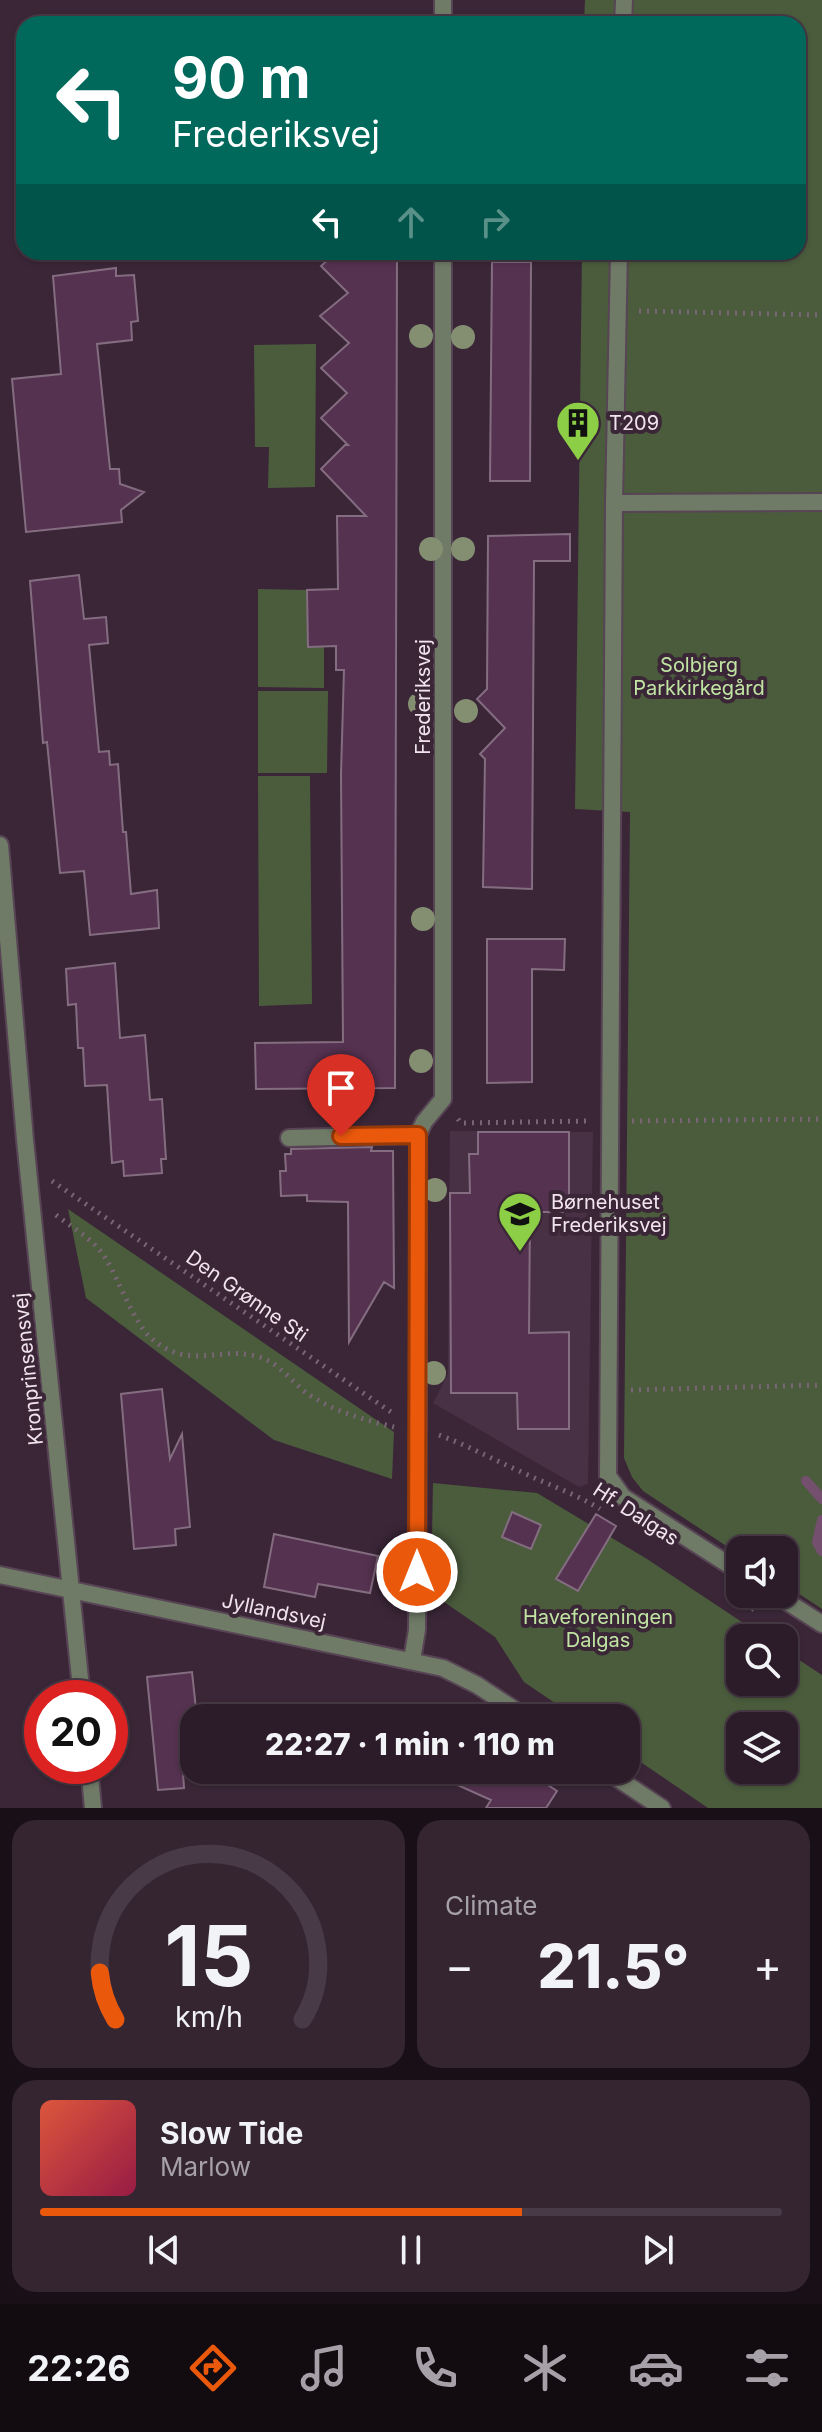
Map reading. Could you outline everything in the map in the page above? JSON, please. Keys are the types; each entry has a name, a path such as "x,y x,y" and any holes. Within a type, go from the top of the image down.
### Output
{"street":[{"name":"Frederiksvej","path":"443,260 443,1099"},
{"path":"619,260 614,503 608,1476 623,1497 726,1563"},
{"path":"614,503 822,502"},
{"name":"Kronprinsensvej","path":"0,845 25,1140 80,1680"},
{"path":"412,1660 417,1630 418,1135 424,1122 443,1099"},
{"path":"289,1138 418,1135"},
{"name":"Jyllandsvej","path":"0,1575 412,1660 443,1668 506,1704"},
{"path":"797,1608 822,1624"},
{"path":"91,1784 93,1808"},
{"path":"626,1784 662,1808"}],"path":[{"path":"618,311 822,315"},
{"path":"443,1099 461,1123 822,1119"},
{"name":"Den Grønne Sti","path":"61,1186 384,1409 419,1427"},
{"path":"47,1209 90,1239 105,1257 148,1335 167,1350 189,1357 248,1355 267,1360 307,1393 339,1410 369,1421 402,1428 419,1427"},
{"path":"610,1391 822,1385"},
{"name":"Hf. Dalgas","path":"419,1427 577,1494 603,1511"},
{"path":"751,1608 770,1621"}],"shaded area":[{"name":"Børnehuset Frederiksvej","path":"450,1131 593,1132 588,1484 579,1487 433,1403 448,1374"}],"green space":[{"name":"Solbjerg Parkkirkegård","path":"585,0 822,0 822,1609 798,1593 798,1536 726,1536 726,1546 643,1491 632,1477 624,1458 630,812 575,809 582,260 806,260 806,16 584,16"},
{"path":"316,344 315,487 268,488 269,447 255,447 254,345"},
{"path":"258,589 307,590 324,646 324,688 258,687"},
{"path":"258,691 328,691 327,773 258,773"},
{"path":"258,776 310,776 312,1004 259,1006"},
{"path":"68,1209 394,1432 392,1479 274,1440 86,1298"},
{"name":"Haveforeningen Dalgas","path":"433,1483 537,1493 647,1559 745,1624 726,1624 726,1696 798,1696 798,1659 822,1675 822,1808 708,1808 640,1762 640,1704 556,1704 524,1682 495,1637 431,1593"}],"building":[{"path":"328,260 397,260 395,1088 256,1089 255,1043 343,1042 341,774 344,670 336,670 336,646 308,647 307,590 338,589 337,516 366,516 321,469 348,445 321,418 347,393 321,368 349,343 320,316 348,293 321,266"},
{"path":"492,262 531,262 530,481 490,481"},
{"path":"116,268 116,276 134,275 138,321 131,322 132,340 97,344 110,469 119,469 120,484 144,492 121,510 122,522 26,532 12,379 61,374 53,276"},
{"path":"570,534 570,561 534,561 532,889 483,887 485,759 480,754 505,728 477,699 487,689 488,536"},
{"path":"79,575 84,619 106,617 108,643 89,645 99,752 109,751 110,765 118,764 131,894 157,890 159,928 90,935 84,871 60,873 47,742 43,743 30,581"},
{"path":"487,939 565,939 564,970 532,969 532,1082 487,1083"},
{"path":"115,963 120,1038 145,1035 150,1100 162,1099 166,1159 161,1159 162,1173 124,1176 123,1161 112,1163 107,1085 85,1086 83,1048 78,1048 76,1004 68,1005 66,969"},
{"path":"478,1132 569,1132 569,1212 530,1212 529,1333 569,1332 569,1429 518,1429 517,1393 451,1393 450,1193 470,1193 469,1154 478,1154"},
{"path":"372,1147 371,1151 393,1151 394,1288 384,1282 349,1342 348,1202 307,1201 307,1195 281,1196 280,1171 286,1171 285,1154 291,1154 291,1149"},
{"path":"162,1389 170,1459 182,1434 190,1527 175,1529 176,1545 134,1549 121,1394"},
{"path":"512,1512 541,1525 531,1549 502,1537"},
{"path":"596,1514 616,1526 578,1591 556,1579"},
{"path":"274,1534 378,1556 370,1593 318,1584 315,1597 264,1587"},
{"path":"192,1672 195,1704 180,1704 180,1784 184,1784 184,1788 158,1790 147,1677"},
{"path":"455,1784 546,1784 557,1791 546,1808 486,1808 491,1800"}],"waterway":[{"path":"806,1481 822,1499"},
{"path":"822,1520 817,1542 822,1551"}],"place":[{"name":"T209","path":"578,462"},
{"name":"Børnehuset Frederiksvej","path":"520,1253"}],"route":[{"path":"341,1136 418,1135 417,1572"}]}
